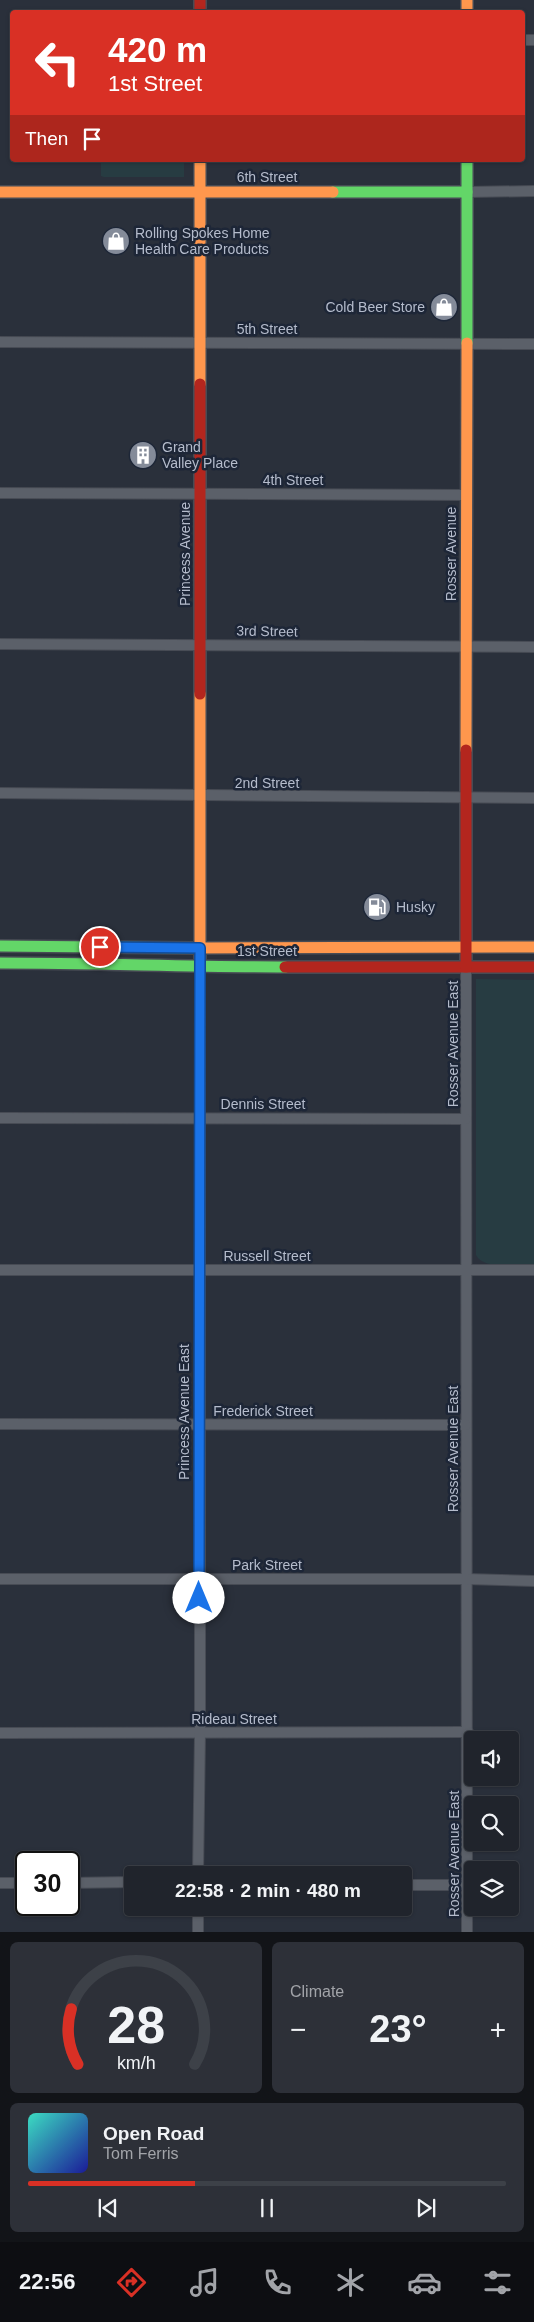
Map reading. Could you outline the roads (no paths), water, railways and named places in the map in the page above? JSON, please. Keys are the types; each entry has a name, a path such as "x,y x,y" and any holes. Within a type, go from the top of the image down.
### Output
{"street":[{"name":"Princess Avenue","path":"200,162 200,948"},
{"name":"Rosser Avenue","path":"466,967 467,162"},
{"name":"6th Street","path":"0,192 534,191"},
{"name":"5th Street","path":"0,342 534,344"},
{"name":"4th Street","path":"0,494 466,495"},
{"name":"3rd Street","path":"0,644 534,647"},
{"name":"2nd Street","path":"0,793 534,798"},
{"name":"1st Street","path":"0,946 200,948 534,947"},
{"name":"Princess Avenue East","path":"198,1866 200,1733 200,948"},
{"name":"1st Street","path":"0,964 118,963 200,967 530,966"},
{"name":"Rosser Avenue East","path":"466,967 468,1731"},
{"name":"Dennis Street","path":"0,1118 466,1119"},
{"name":"Russell Street","path":"0,1270 534,1270"},
{"name":"Frederick Street","path":"0,1424 466,1425"},
{"name":"Park Street","path":"0,1579 467,1579 534,1581"},
{"name":"Rideau Street","path":"0,1733 464,1732"},
{"name":"Rosser Avenue East","path":"468,1786 468,1861"},
{"path":"80,1882 124,1882"},
{"path":"0,1883 15,1883"},
{"path":"412,1885 464,1885"},
{"path":"198,1916 198,1932"},
{"name":"Rosser Avenue East","path":"467,1916 467,1932"}],"place":[{"name":"Rolling Spokes Home Health Care Products","path":"116,241"},
{"name":"Cold Beer Store","path":"444,307"},
{"name":"Grand Valley Place","path":"143,455"},
{"name":"Husky","path":"377,907"}]}
